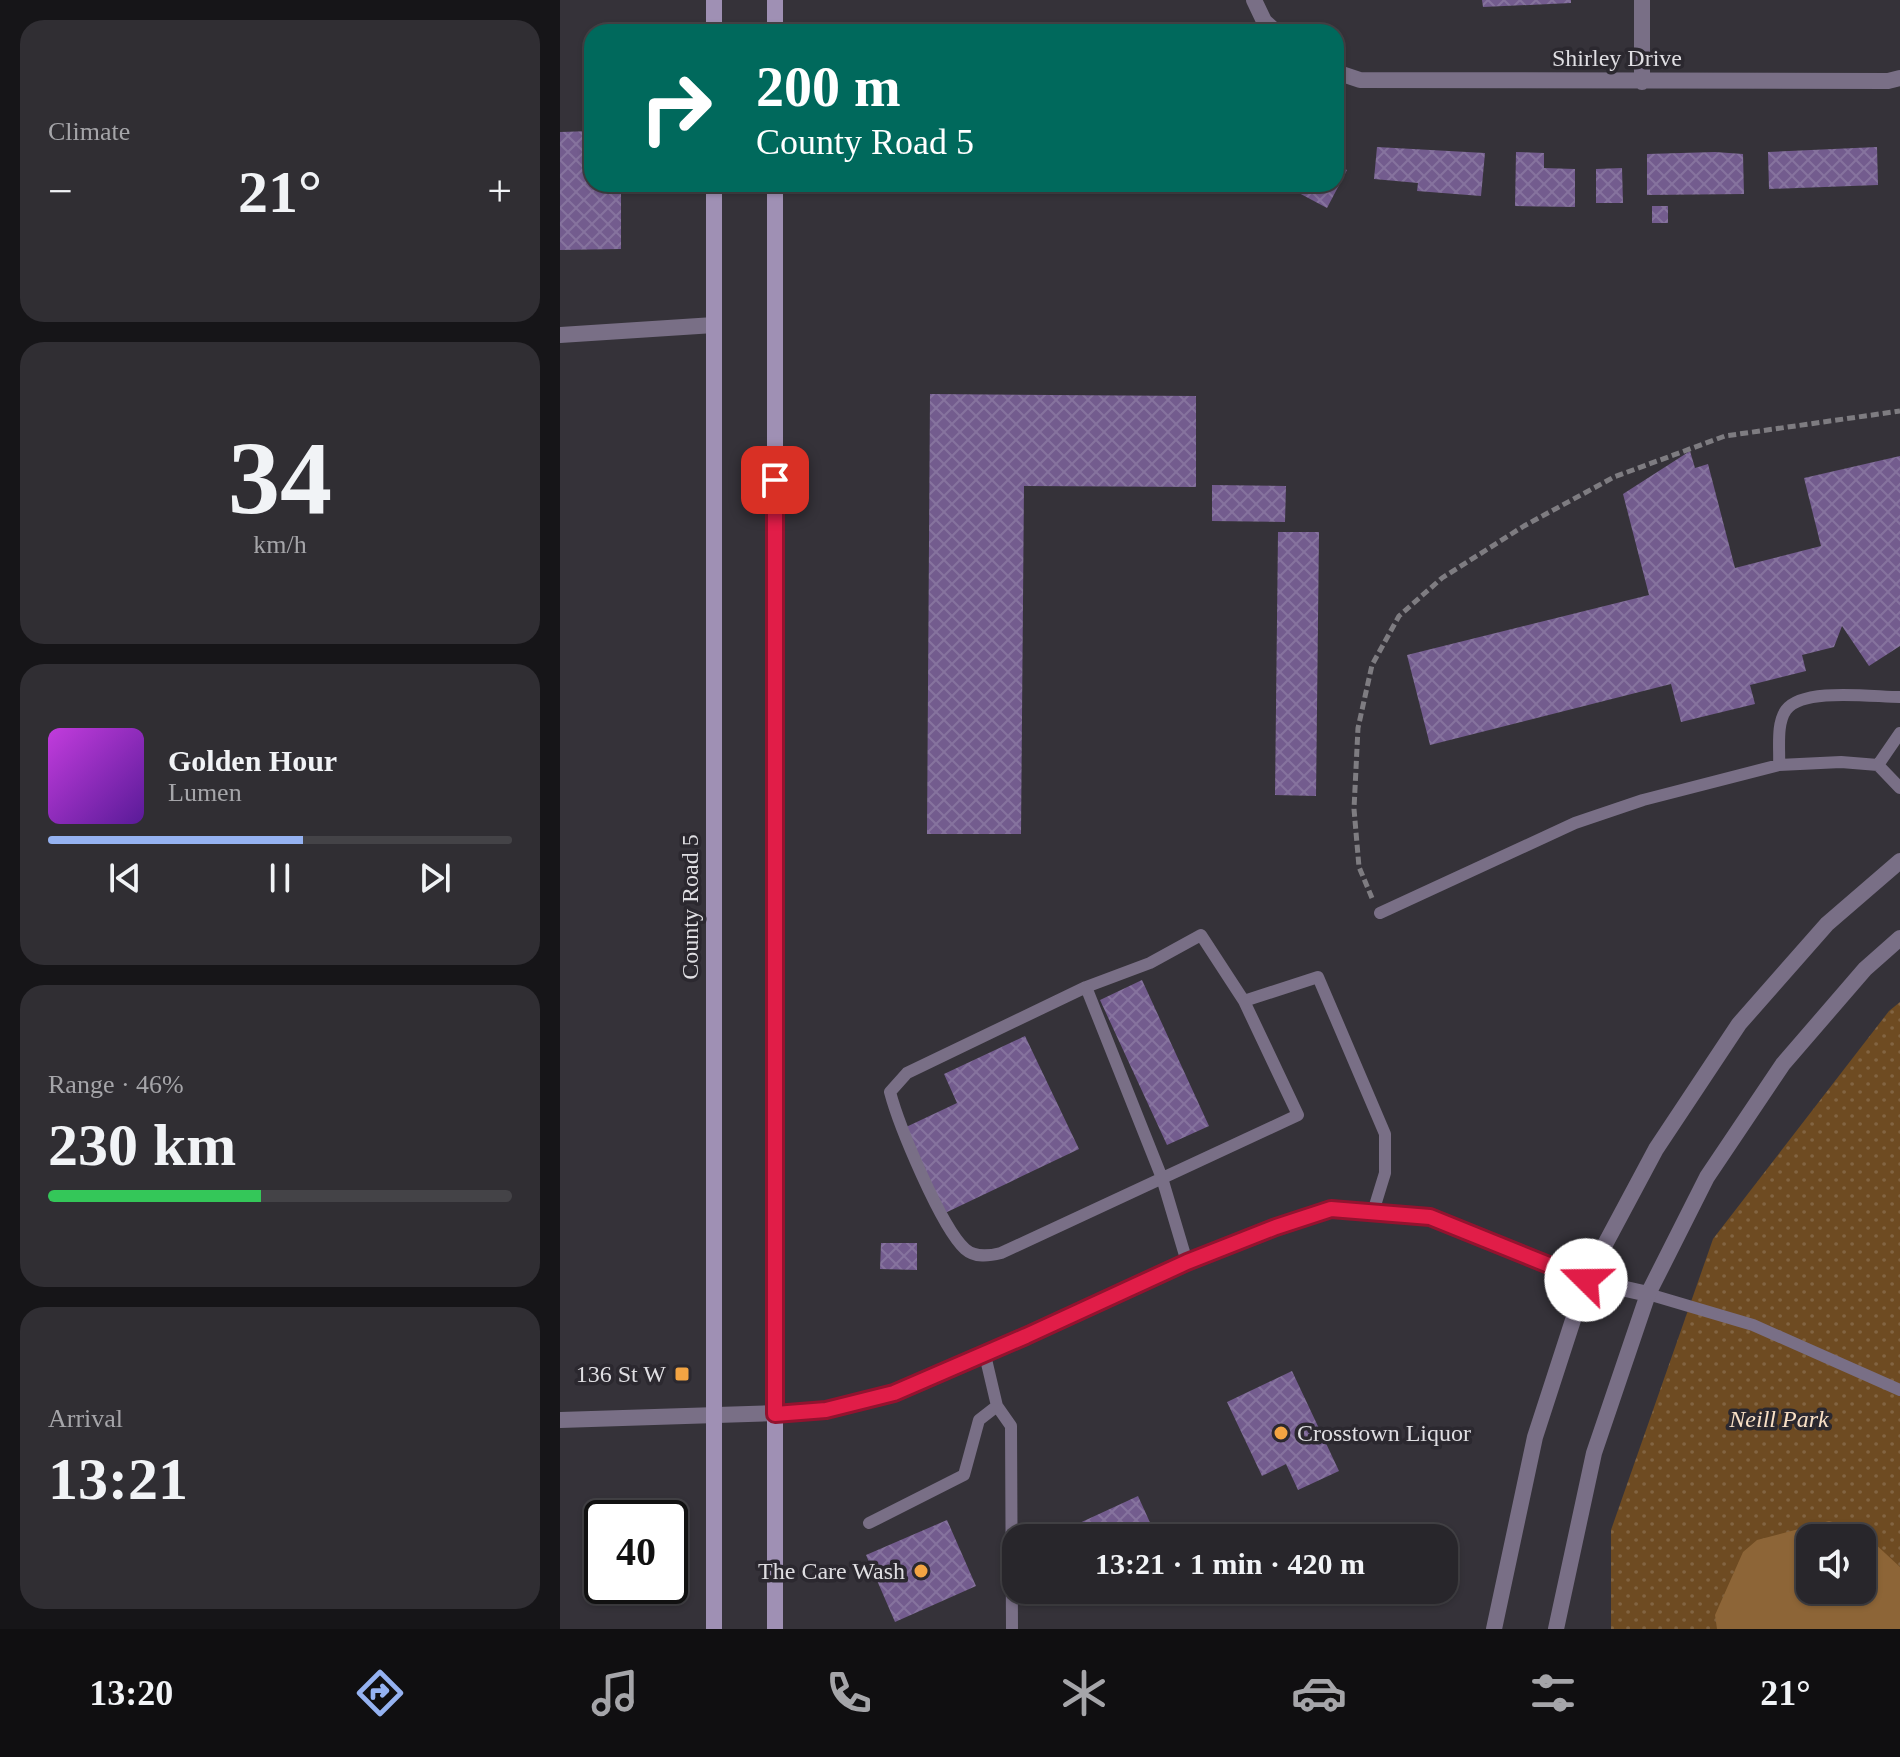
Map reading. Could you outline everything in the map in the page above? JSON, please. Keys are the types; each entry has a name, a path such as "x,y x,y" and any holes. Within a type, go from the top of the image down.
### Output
{"main road":[{"path":"714,0 714,24"},
{"path":"775,0 775,24"},
{"name":"County Road 5","path":"714,192 714,1629"},
{"path":"775,192 775,1629"}],"street":[{"path":"1254,0 1267,24"},
{"path":"1642,0 1642,82"},
{"name":"Shirley Drive","path":"1344,75 1360,80 1642,82 1888,81 1900,78"},
{"path":"560,335 714,325"},
{"path":"1494,1629 1535,1437 1586,1280 1656,1149 1739,1024 1827,924 1900,861"},
{"path":"1556,1629 1594,1453 1648,1294 1707,1177 1783,1064 1865,969 1900,938"},
{"path":"560,1420 826,1410 894,1393 985,1355 1187,1262 1331,1209 1430,1217 1586,1280 1648,1294"}],"lane":[{"path":"1779,765 1781,722 1786,710 1800,699 1823,696 1900,697"},
{"path":"1878,765 1900,733"},
{"path":"1380,913 1575,823 1643,800 1779,765 1841,762 1878,765 1900,788"},
{"path":"1201,935 1244,1001 1298,1115 1001,1253 986,1257 967,1251 949,1229 894,1107 890,1092 907,1073 1086,987 1150,963 1201,935"},
{"path":"1244,1001 1318,977 1385,1134 1385,1173 1373,1212"},
{"path":"1086,987 1162,1178 1187,1262"},
{"path":"1648,1294 1753,1325 1900,1390"},
{"path":"985,1355 997,1406 1011,1426 1012,1629"},
{"path":"869,1523 964,1475 979,1420 997,1406"}],"path":[{"path":"1380,913 1359,867 1354,809 1358,728 1372,665 1399,616 1442,578 1524,526 1614,477 1725,436 1900,411"}],"green space":[{"name":"Neill Park","path":"1900,1002 1900,1629 1611,1629 1611,1530 1713,1239 1889,1011"}],"shaded area":[{"path":"1796,1530 1796,1604 1876,1604 1876,1545 1900,1567 1900,1629 1717,1629 1715,1615 1743,1552 1757,1540"}],"building":[{"path":"1482,0 1571,0 1571,3 1483,7"},
{"path":"584,131 584,192 621,192 621,249 560,250 560,132"},
{"path":"1377,147 1485,153 1481,196 1417,191 1418,183 1374,179"},
{"path":"1877,147 1878,185 1769,189 1768,152"},
{"path":"1516,152 1544,153 1544,168 1575,169 1575,207 1515,206"},
{"path":"1647,154 1743,154 1744,194 1647,195"},
{"path":"1622,168 1623,203 1596,203 1596,169"},
{"path":"1297,192 1335,192 1327,208"},
{"path":"1652,206 1668,206 1668,223 1652,223"},
{"path":"930,394 1196,396 1196,487 1024,486 1021,834 927,834"},
{"path":"1690,451 1695,468 1708,464 1735,568 1821,546 1804,478 1900,456 1900,646 1869,666 1842,626 1834,647 1802,655 1806,671 1750,685 1755,704 1681,722 1671,684 1430,745 1407,655 1649,595 1623,494"},
{"path":"1212,485 1286,486 1285,522 1212,521"},
{"path":"1278,532 1319,532 1316,796 1275,795"},
{"path":"1142,980 1209,1126 1167,1145 1100,1000"},
{"path":"1025,1036 1079,1149 945,1213 904,1128 957,1103 944,1074"},
{"path":"881,1243 917,1243 917,1270 880,1269"},
{"name":"Crosstown Liquor","path":"1292,1371 1339,1471 1298,1490 1286,1464 1262,1476 1227,1402"},
{"path":"1138,1496 1151,1524 1077,1524"},
{"name":"The Care Wash","path":"947,1520 976,1586 895,1622 866,1555"}],"place":[{"name":"136 St W","path":"682,1374"},
{"name":"Crosstown Liquor","path":"1281,1433"},
{"name":"The Care Wash","path":"921,1571"}],"route":[{"path":"775,480 775,1414 826,1410 894,1393 1187,1262 1331,1209 1430,1217 1586,1280"}]}
